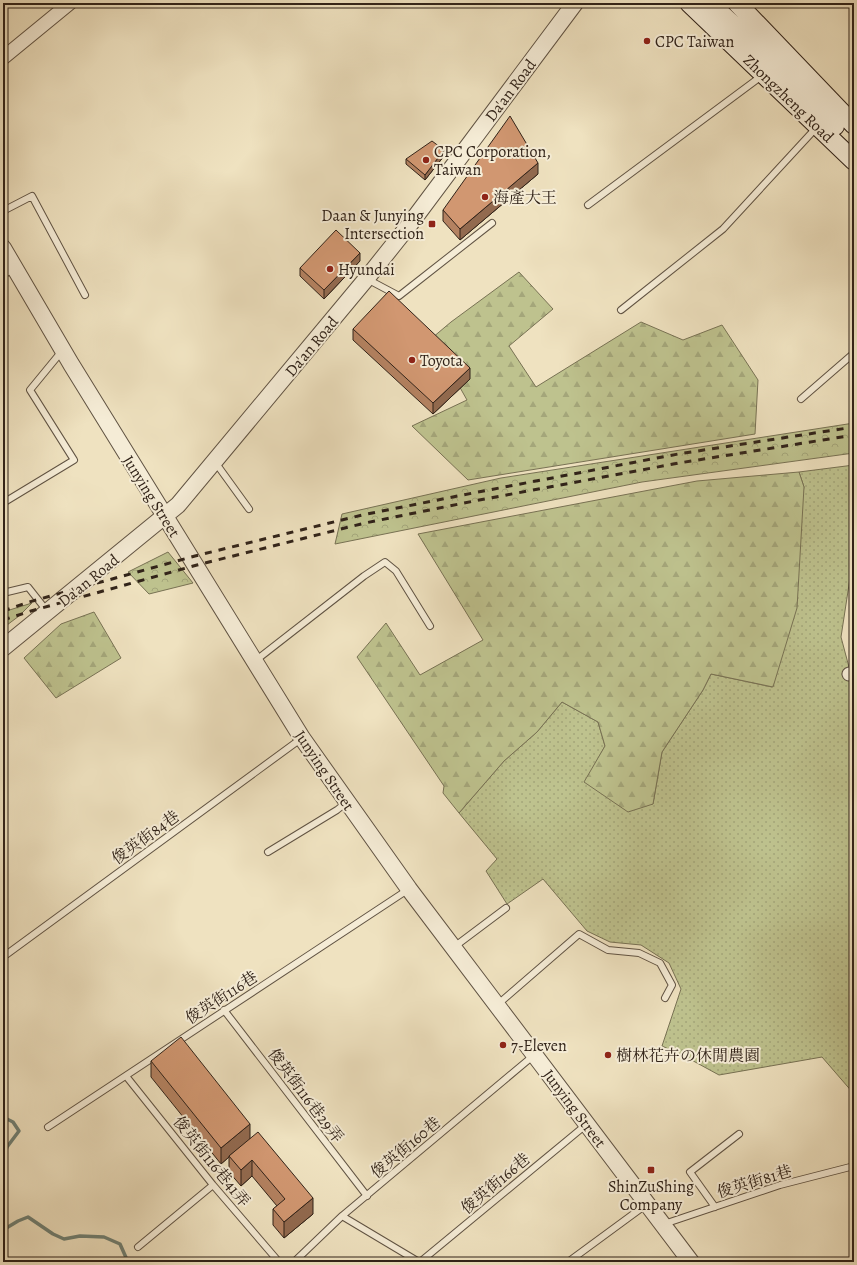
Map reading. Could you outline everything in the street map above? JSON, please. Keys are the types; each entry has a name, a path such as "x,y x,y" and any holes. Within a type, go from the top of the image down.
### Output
{"main road":[{"name":"Zhongzheng Road","path":"689,3 768,68 818,126 854,161"},
{"path":"710,3 768,68 854,146"},
{"name":"Zhongzheng Road","path":"737,3 854,125"}],"street":[{"path":"3,58 70,3"},
{"name":"Da'an Road","path":"3,648 178,505 367,278 575,3"},
{"name":"Junying Street","path":"3,248 9,272 62,350 302,738 409,889 691,1262"}],"lane":[{"path":"588,205 768,68"},
{"path":"621,310 723,229 818,126"},
{"path":"3,211 32,196 85,295"},
{"path":"367,278 399,296 492,223"},
{"path":"3,503 74,460 30,390 62,350"},
{"path":"801,399 854,353"},
{"path":"215,462 249,509"},
{"path":"255,661 364,576 385,562 396,571 430,626"},
{"path":"3,593 28,587 48,612"},
{"name":"俊英街84巷","path":"3,957 302,738"},
{"path":"268,852 337,810 347,802"},
{"name":"俊英街116巷","path":"48,1127 409,889"},
{"path":"453,947 506,908"},
{"path":"497,1004 579,934 608,950 638,953 660,963 672,985 665,998"},
{"name":"俊英街116巷29弄","path":"224,1010 367,1196"},
{"name":"俊英街160巷","path":"294,1262 342,1216 535,1054"},
{"name":"俊英街116巷41弄","path":"126,1076 213,1185 279,1262"},
{"name":"俊英街166巷","path":"342,1216 420,1262 587,1124"},
{"path":"715,1207 690,1172 739,1134"},
{"name":"俊英街81巷","path":"663,1224 780,1185 854,1166"},
{"path":"138,1248 213,1185"},
{"path":"568,1262 648,1204"}],"green space":[{"path":"519,272 553,309 509,346 536,387 641,322 683,340 722,325 758,380 755,434 468,480 412,426 467,400 432,338 451,322"},
{"path":"854,423 854,453 642,482 335,544 342,514 501,478"},
{"path":"854,465 854,562 852,565 841,637 854,686 854,1094 822,1057 719,1075 662,1046 681,989 669,963 641,945 610,942 587,931 543,879 507,904 486,871 497,859 459,813 504,761 537,732 562,702 598,722 605,746 585,782 653,804 662,752 703,690 711,674 772,687 804,487 799,472"},
{"path":"799,472 804,487 797,608 773,687 711,674 703,690 662,752 653,804 628,812 584,782 605,746 598,722 562,702 537,732 504,761 459,813 443,793 444,786 357,657 386,623 420,675 483,640 418,534 697,481"},
{"path":"168,552 193,583 149,594 128,572"},
{"path":"32,603 19,616 3,628 3,612"},
{"path":"94,612 121,658 56,698 24,658 61,624"}],"building":[{"name":"海產大王","path":"510,116 538,163 460,229 443,210"},
{"name":"CPC Corporation, Taiwan","path":"432,141 444,150 425,175 406,159"},
{"name":"Hyundai","path":"336,230 360,253 324,290 300,268"},
{"name":"Toyota","path":"389,291 470,368 433,403 353,329"},
{"path":"181,1037 250,1124 221,1148 151,1061"},
{"path":"258,1132 313,1198 284,1222 273,1209 285,1199 252,1160 241,1170 229,1156"}],"waterway":[{"path":"3,1117 13,1122 19,1131 7,1147 3,1157"},
{"path":"3,1230 28,1217 53,1234 64,1239 80,1236 104,1237 120,1244 128,1262"}],"railway":[{"path":"3,611 29,602 195,556 362,515 678,454 854,427"},
{"path":"3,620 197,565 365,523 679,463 854,435"}],"place":[{"name":"CPC Taiwan","path":"647,41"},
{"name":"CPC Corporation, Taiwan","path":"426,160"},
{"name":"海產大王","path":"485,197"},
{"name":"Daan & Junying Intersection","path":"432,224"},
{"name":"Hyundai","path":"330,269"},
{"name":"Toyota","path":"412,360"},
{"name":"7-Eleven","path":"503,1045"},
{"name":"樹林花卉の休閒農園","path":"608,1055"},
{"name":"ShinZuShing Company","path":"651,1170"}]}
